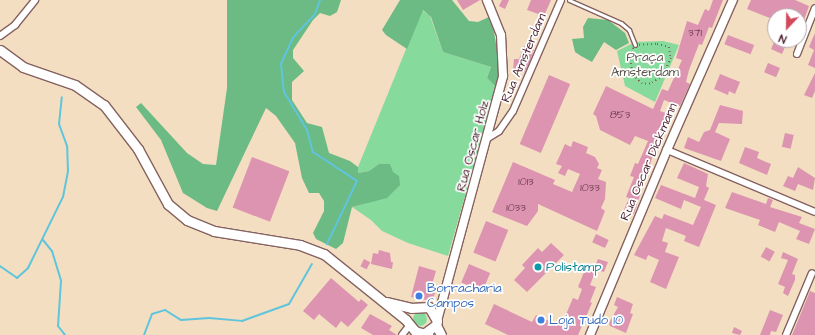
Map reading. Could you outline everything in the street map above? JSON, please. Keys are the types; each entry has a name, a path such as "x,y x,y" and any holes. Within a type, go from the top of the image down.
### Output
{"main road":[{"path":"0,50 23,67 75,85 104,105 138,149 168,204 187,220 214,231 310,248 324,254 408,323 427,334 436,323"},
{"path":"379,298 411,308 429,307 441,335"},
{"path":"408,323 411,308"}],"street":[{"path":"0,36 15,25 35,0"},
{"name":"Rua Oscar Holz","path":"436,323 445,298 488,138 504,68 500,29 487,0"},
{"name":"Rua Amsterdam","path":"488,138 499,131 513,111 561,0"},
{"name":"Rua Oscar Dickmann","path":"590,335 666,150 733,0"},
{"path":"797,54 815,8"},
{"path":"666,150 815,212"},
{"path":"786,335 812,273"},
{"path":"429,307 436,307 445,298"},
{"path":"402,335 408,323"}],"lane":[{"path":"569,0 621,23 629,30 635,45"}],"path":[{"path":"657,44 669,47 671,58 663,76 646,85 636,80 629,56 635,45 657,44"}],"green space":[{"path":"227,0 341,0 337,12 330,16 320,13 313,20 293,50 293,58 304,71 292,82 292,100 307,123 322,127 329,153 350,161 358,167 358,173 369,171 379,164 390,164 393,172 399,176 400,185 387,198 352,207 343,243 336,249 316,239 313,233 324,211 324,201 319,193 309,193 302,178 295,143 276,116 266,108 217,211 207,208 183,193 161,140 136,107 141,103 187,153 203,164 216,165 227,88"},
{"path":"400,0 452,0 469,21 478,22 489,17 494,32 501,72 496,87 487,78 491,67 443,52 431,17 423,10 407,49 386,35 382,30"},
{"path":"422,10 430,16 443,52 491,67 487,78 496,87 448,256 408,243 382,231 371,220 352,207 363,204 379,164 369,171 358,173 358,167"},
{"path":"588,18 608,20 625,33 629,43 616,50 604,42 592,62 581,56 575,52 572,39 584,38 583,27"},
{"name":"Praça Amsterdam","path":"663,41 679,45 655,102 625,86 617,51 635,42"},
{"path":"420,312 425,314 427,319 425,324 420,326 415,324 413,319 415,314"}],"building":[{"path":"457,0 480,0 463,10"},
{"path":"502,0 509,0 505,9 499,6"},
{"path":"531,0 551,0 544,16 527,10"},
{"path":"713,0 723,0 712,28 709,27 702,45 699,44 686,82 690,84 680,106 664,100 660,111 672,115 663,139 659,138 634,214 624,210 629,198 626,197 634,177 630,176 635,163 638,164 648,141 635,136 630,145 600,130 596,116 593,114 606,86 653,109 662,89 668,91 682,60 676,58 687,21 698,25 705,9 709,11"},
{"path":"751,0 795,0 809,6 807,12 807,8 767,8 767,17 747,9"},
{"path":"815,33 815,68 808,65 814,50 809,47"},
{"path":"728,35 754,45 751,54 724,44"},
{"path":"524,46 534,49 530,61 524,73 513,72 514,59 519,59"},
{"path":"771,48 784,48 782,54"},
{"path":"768,63 780,68 776,77 764,72"},
{"path":"815,73 815,91 812,98 804,95"},
{"path":"720,74 740,82 735,94 729,91 728,95 714,89"},
{"path":"549,75 570,84 541,153 520,144"},
{"path":"720,105 743,111 742,124 719,123 715,132 730,139 721,161 684,148 688,137 699,142 704,132 710,130"},
{"path":"785,133 794,135 791,149 782,147"},
{"path":"573,141 588,147 586,153 595,157 599,164 597,168 602,170 598,179 606,182 605,199 601,208 605,211 597,231 538,204 538,211 527,226 492,212 513,162 555,180 553,184 572,192 580,174 568,169 565,176 558,173 562,166 556,164 565,144 571,147"},
{"path":"745,147 759,152 757,158 771,164 767,175 739,163"},
{"path":"252,157 289,171 270,222 233,207"},
{"path":"684,163 708,174 706,186 709,188 704,200 716,205 699,247 684,241 686,236 666,228 662,241 668,243 665,252 679,257 666,289 650,282 659,260 648,255 646,260 634,255 655,216 662,219 664,214 693,225 701,207 684,200 681,209 655,198 661,185 695,198 699,187 677,178"},
{"path":"798,167 815,178 813,190 798,184 795,191 783,186 788,176 793,178"},
{"path":"732,192 766,204 768,198 773,200 770,207 802,217 799,223 815,229 809,244 796,239 800,231 779,222 775,232 758,225 760,220 725,208"},
{"path":"486,221 508,230 496,262 473,253"},
{"path":"596,234 609,240 605,248 592,242"},
{"name":"Polistamp","path":"551,243 564,255 527,292 514,280 525,268 522,265 538,248 542,252"},
{"path":"766,247 775,252 769,261 761,257"},
{"path":"379,250 390,253 391,262 393,262 392,269 371,264 373,253 378,254"},
{"path":"783,252 798,259 792,274 795,275 795,280 788,296 783,293 785,287 778,284 788,260 781,258"},
{"path":"364,259 370,262 367,269 360,266"},
{"path":"598,259 608,262 604,272 594,269"},
{"path":"469,264 490,273 482,291 461,282"},
{"path":"419,266 436,271 430,291 435,293 432,301 411,297"},
{"path":"586,267 596,270 590,285 596,287 590,302 592,303 578,335 508,335 485,324 494,304 532,322 536,315 561,326 573,298 578,300 582,289 578,287"},
{"path":"331,278 359,302 361,299 368,305 348,327 341,321 336,328 319,314 314,320 303,311"},
{"path":"810,291 815,293 815,335 792,335"},
{"path":"617,297 633,304 630,313 633,314 626,333 610,326 609,323 618,307 614,305"},
{"path":"770,310 783,315 776,332 771,331 770,335 760,335"},
{"path":"370,314 392,326 389,330 397,335 373,335 361,328"},
{"path":"734,327 742,331 740,335 732,333"}],"waterway":[{"path":"320,0 315,14 293,38 281,64 284,92 307,130 313,152 357,181 327,244"},
{"path":"0,266 17,278 28,268 63,197 68,171 67,146 59,124 62,97"},
{"path":"43,240 52,251 61,281 58,326 65,335"},
{"path":"144,335 152,314 165,310 181,320 209,318 242,321 289,304 312,264"}],"place":[{"name":"Polistamp","path":"538,267"},
{"name":"Borracharia Campos","path":"419,296"},
{"name":"Loja Tudo 10","path":"541,320"}]}
